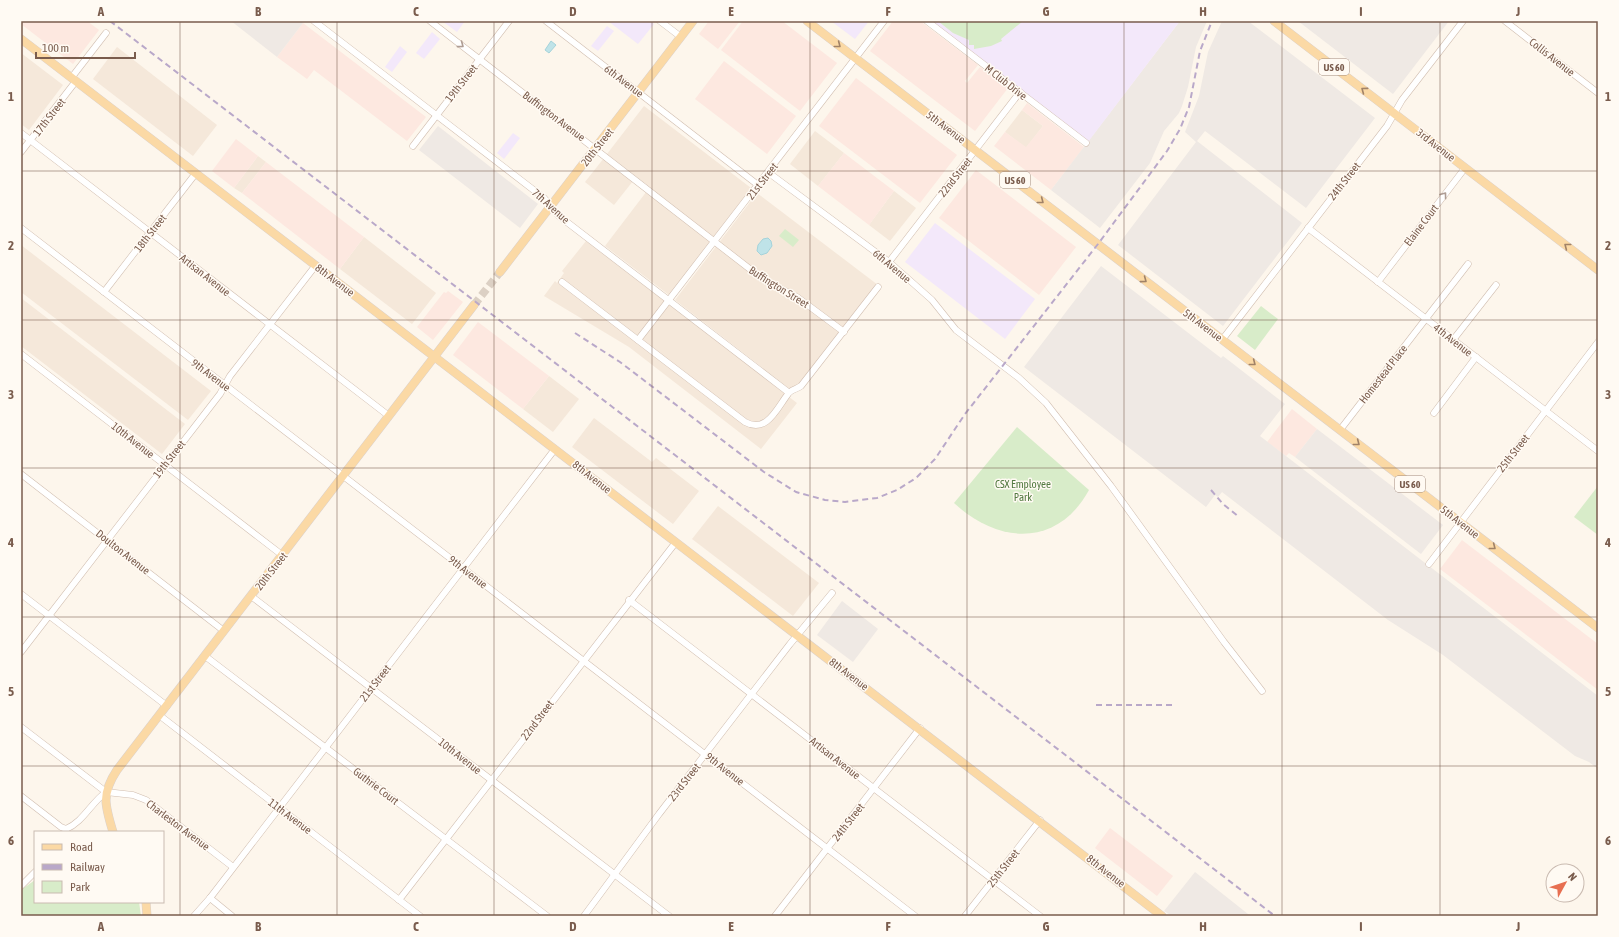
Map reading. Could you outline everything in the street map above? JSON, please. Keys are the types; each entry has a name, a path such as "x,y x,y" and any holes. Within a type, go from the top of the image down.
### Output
{"main road":[{"name":"20th Street","path":"500,272 694,21"},
{"name":"5th Avenue","path":"807,21 1598,628"},
{"name":"3rd Avenue","path":"1274,21 1598,270"},
{"name":"8th Avenue","path":"21,38 798,636 1040,820 1156,914"},
{"name":"20th Street","path":"106,792 108,784 117,770 474,305"},
{"path":"106,792 108,813 113,831"},
{"path":"146,903 147,916"}],"street":[{"name":"7th Avenue","path":"314,21 544,198 560,216 788,392"},
{"name":"Buffington Avenue","path":"430,21 596,148 657,198 715,242"},
{"name":"19th Street","path":"413,146 509,21"},
{"name":"6th Avenue","path":"546,21 758,185"},
{"path":"660,21 681,37"},
{"name":"21st Street","path":"638,340 884,21"},
{"name":"M Club Drive","path":"927,21 1086,143"},
{"name":"24th Street","path":"1222,340 1387,126 1402,100 1463,21"},
{"name":"Collis Avenue","path":"1505,21 1598,92"},
{"name":"17th Street","path":"21,152 106,33"},
{"name":"22nd Street","path":"889,262 1020,92"},
{"name":"Artisan Avenue","path":"21,133 389,416"},
{"name":"Elaine Court","path":"1378,282 1465,168"},
{"name":"18th Street","path":"104,292 196,173"},
{"name":"6th Avenue","path":"768,173 889,262 932,300 956,330 1007,369 1046,403 1091,460 1262,691"},
{"name":"9th Avenue","path":"21,228 915,916"},
{"name":"4th Avenue","path":"1308,228 1598,451"},
{"name":"Buffington Street","path":"715,242 764,280 797,297 844,332"},
{"name":"Homestead Place","path":"1340,430 1468,264"},
{"name":"19th Street","path":"21,652 316,265"},
{"path":"562,282 745,422 758,425 766,423 769,420 788,392 802,386 878,288"},
{"path":"1453,340 1496,285"},
{"name":"25th Street","path":"1429,564 1598,342"},
{"name":"10th Avenue","path":"21,354 282,555"},
{"path":"1434,413 1476,357"},
{"name":"21st Street","path":"194,916 210,898 555,449"},
{"name":"Doulton Avenue","path":"21,474 224,631"},
{"name":"22nd Street","path":"399,900 629,600 676,542"},
{"name":"23rd Street","path":"584,916 751,694 832,593"},
{"path":"21,594 167,706"},
{"name":"10th Avenue","path":"251,596 669,916"},
{"name":"Artisan Avenue","path":"629,600 1040,916"},
{"name":"Guthrie Court","path":"205,656 445,840 547,916"},
{"name":"11th Avenue","path":"159,715 420,916"},
{"path":"21,727 106,792"},
{"name":"24th Street","path":"775,916 920,728"},
{"name":"20th Street","path":"66,831 78,822 95,801 106,792"},
{"name":"Charleston Avenue","path":"106,792 131,794 142,798 233,867"},
{"path":"21,796 66,831"},
{"name":"25th Street","path":"965,916 1040,820"},
{"path":"21,886 34,873"},
{"path":"210,898 232,916"}],"shaded area":[{"path":"21,21 87,21 99,30 73,64 21,24"},
{"path":"231,21 301,21 303,23 277,57"},
{"path":"442,21 465,21 457,32"},
{"path":"608,21 650,21 654,24 638,44"},
{"path":"709,21 740,21 718,49 699,34"},
{"path":"743,21 782,21 837,63 800,111 721,50"},
{"path":"831,21 869,21 855,39"},
{"path":"893,21 920,21 978,65 965,81 967,83 980,67 1008,88 975,131 870,51"},
{"path":"931,21 1180,21 1088,142"},
{"path":"1180,21 1207,21 1196,47 1188,87 1182,106 1179,113 1164,131 1150,163 1100,228 1051,190"},
{"path":"1222,21 1248,21 1375,118 1306,208 1205,131 1197,141 1302,223 1223,326 1118,245 1196,142 1185,132 1199,96 1208,52"},
{"path":"1298,21 1449,21 1393,94"},
{"path":"303,23 426,117 407,141 314,70 307,79 277,57"},
{"path":"607,26 614,31 598,51 591,46"},
{"path":"432,32 440,39 424,59 416,53"},
{"path":"400,46 407,52 392,72 385,67"},
{"path":"117,47 217,125 193,156 93,79"},
{"path":"21,53 63,85 29,130 21,124"},
{"path":"724,61 796,116 767,154 695,99"},
{"path":"856,78 957,155 920,203 819,126"},
{"path":"1027,103 1084,147 1051,190 994,146 1005,132 1026,147 1043,126 1022,110"},
{"path":"644,106 751,188 669,295 605,246 650,187 607,154"},
{"path":"1022,110 1043,126 1026,148 1005,132"},
{"path":"438,126 538,204 520,228 419,150"},
{"path":"815,131 844,153 818,186 790,164"},
{"path":"513,133 520,138 504,159 497,153"},
{"path":"236,139 258,156 234,188 212,171"},
{"path":"844,153 894,191 869,225 818,186"},
{"path":"258,156 266,162 242,193 234,188"},
{"path":"604,158 633,181 614,205 585,182"},
{"path":"266,162 364,237 340,269 242,193"},
{"path":"976,170 1076,247 1039,295 939,218"},
{"path":"894,191 916,208 890,241 869,225"},
{"path":"757,193 878,285 795,393 675,300"},
{"path":"935,223 1035,299 1005,339 905,262"},
{"path":"364,237 436,293 412,324 340,269"},
{"path":"586,241 797,403 761,449 629,347 544,296 555,281 557,283 564,273 562,271"},
{"path":"21,245 211,391 188,420 21,292"},
{"path":"1101,266 1221,358 1223,356 1285,404 1260,436 1598,696 1598,769 1589,762 1575,756 1443,655 1388,620 1222,492 1218,497 1215,495 1206,507 1024,367"},
{"path":"448,291 463,302 433,340 417,327 444,292 446,293"},
{"path":"21,298 185,424 162,454 21,346"},
{"path":"478,322 549,376 523,409 453,355"},
{"path":"549,376 579,399 553,432 523,409"},
{"path":"1292,409 1317,429 1295,457 1289,453 1286,456 1267,442"},
{"path":"594,418 652,462 656,458 699,491 673,524 572,447"},
{"path":"1317,429 1443,525 1421,554 1295,457"},
{"path":"718,506 819,583 793,616 692,539"},
{"path":"1462,540 1598,644 1598,690 1440,569"},
{"path":"842,601 878,629 853,662 817,635"},
{"path":"1110,828 1173,876 1157,896 1095,848"},
{"path":"1195,872 1248,914 1253,916 1172,916 1164,911"}],"green space":[{"path":"938,21 1023,21 1001,39 1002,41 991,46 974,49 974,45 969,45 969,40 953,33"},
{"path":"785,229 799,240 793,247 779,236"},
{"path":"1261,306 1278,319 1255,350 1237,336"},
{"name":"CSX Employee Park","path":"1017,427 1089,490 1076,509 1061,522 1045,530 1027,534 1008,532 990,527 971,517 954,503"},
{"path":"1598,486 1598,535 1574,517"},
{"path":"34,881 34,903 139,903 141,916 21,916 21,890"}],"water":[{"path":"551,41 556,45 549,53 545,50"},
{"path":"768,238 771,241 772,246 767,253 761,255 757,251 758,245 763,239"}],"tunnel":[{"path":"474,305 500,272"}],"railway":[{"path":"110,21 1275,916"},
{"path":"575,333 620,362 764,472 796,492 825,500 845,502 877,498 897,490 916,478 935,459 965,414 1098,244 1167,151 1180,129 1189,107 1200,51 1212,21"},
{"path":"1211,490 1223,504 1239,517"},
{"path":"1096,705 1175,705"}]}
